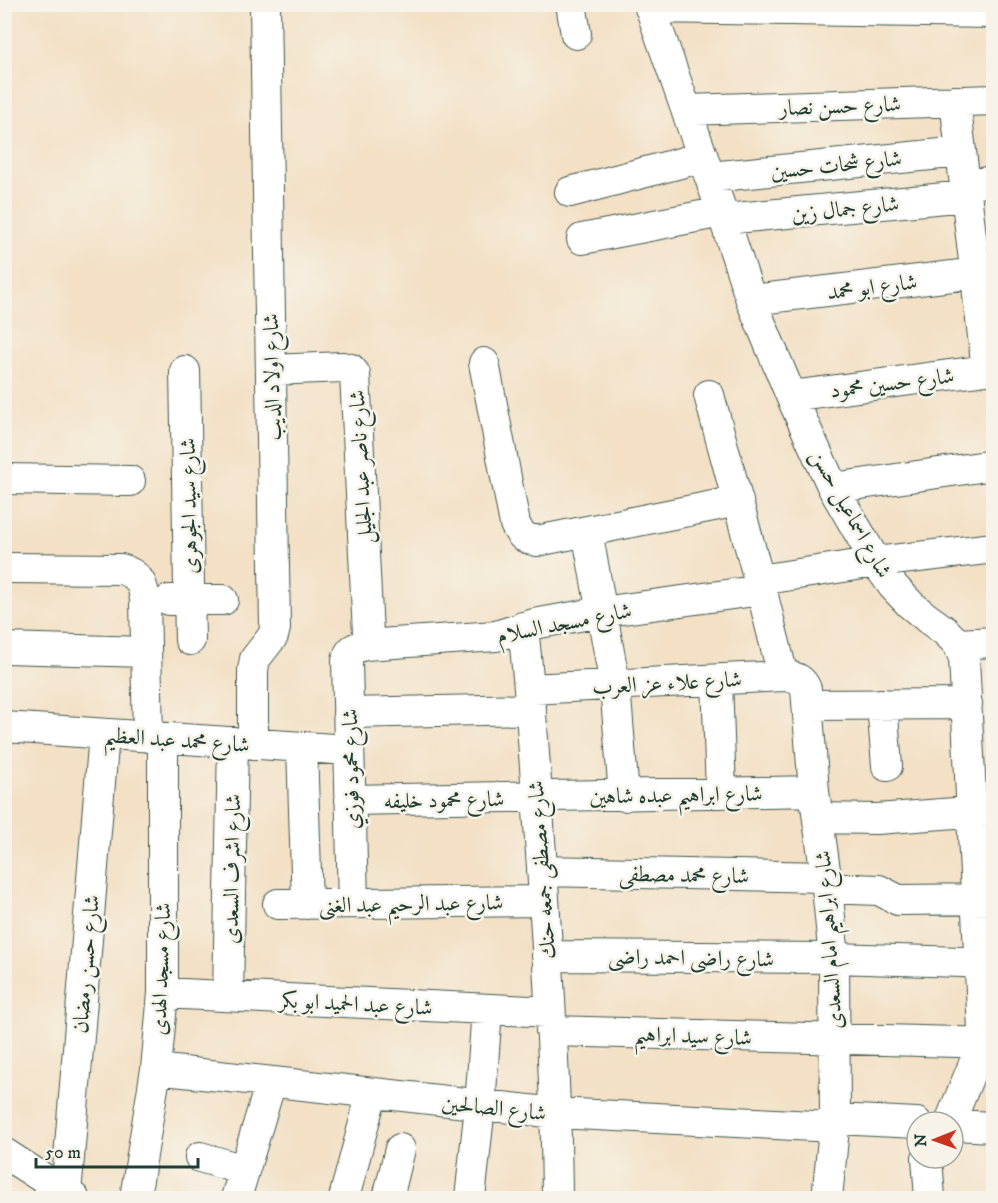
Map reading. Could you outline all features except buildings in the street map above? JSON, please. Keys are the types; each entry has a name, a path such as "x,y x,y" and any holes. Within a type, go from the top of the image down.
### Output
{"street":[{"name":"شارع اولاد الديب","path":"243,743 255,660 273,636 275,628 265,4"},
{"path":"571,4 576,34"},
{"path":"650,6 993,13"},
{"name":"شارع اسماعيل حسن","path":"650,6 751,300 832,488 893,586 910,604 958,644"},
{"name":"شارع حسن نصار","path":"687,110 993,100"},
{"path":"955,101 961,152 975,187 985,272 990,370"},
{"name":"شارع شحات حسين","path":"570,192 707,167 961,152"},
{"name":"شارع جمال زين","path":"582,239 723,216 975,187"},
{"name":"شارع ابو محمد","path":"751,300 985,272"},
{"path":"484,363 515,524 525,538 537,541 738,501"},
{"name":"شارع ناصر عبد الجليل","path":"271,370 343,367 351,369 355,374 368,634 368,640 364,645"},
{"name":"شارع حسين محمود","path":"791,396 990,370"},
{"name":"شارع سيد الجوهرى","path":"185,371 190,640"},
{"name":"شارع ابراهيم امام السعدى","path":"709,395 761,585 798,687 816,804 834,958 835,1123 827,1198"},
{"path":"832,488 993,465"},
{"path":"4,479 130,481"},
{"path":"587,531 615,685 624,796"},
{"name":"شارع مسجد السلام","path":"364,645 496,636 534,624 761,585 876,562 993,548"},
{"path":"4,568 121,569 130,572 143,591 189,600 223,600"},
{"name":"شارع مسجد الهدى","path":"135,1198 156,1069 163,993 155,737 146,652 143,591"},
{"name":"شارع مصطفى جمعه حنك","path":"523,627 544,901 556,1113 557,1198"},
{"path":"958,1110 988,1042 983,1030 987,963 983,810 976,714 964,658 958,644 993,642"},
{"name":"شارع محمود فوزي","path":"353,903 347,661 348,654 353,649 364,645"},
{"path":"4,648 146,652"},
{"path":"717,680 721,793"},
{"name":"شارع علاء عز العرب","path":"348,713 530,699 615,685 717,680 798,687 882,704 976,714"},
{"path":"882,704 887,766"},
{"name":"شارع محمد عبد العظيم","path":"4,727 349,750"},
{"name":"شارع حسن رمضان","path":"70,1196 104,734"},
{"name":"شارع اشرف السعدى","path":"228,996 243,743"},
{"name":"شارع عبد الرحيم عبد الغنى","path":"302,747 293,904 544,901"},
{"name":"شارع ابراهيم عبده شاهين","path":"537,797 721,793 816,804 877,819 983,810"},
{"name":"شارع محمود خليفه","path":"350,800 537,797"},
{"name":"شارع محمد مصطفى","path":"542,871 827,883 879,890 898,900 985,899"},
{"name":"شارع راضى احمد راضى","path":"547,956 834,958 987,963"},
{"name":"شارع عبد الحميد ابو بكر","path":"163,993 487,1009 550,1022"},
{"path":"470,1198 487,1009"},
{"name":"شارع سيد ابراهيم","path":"550,1022 836,1039"},
{"path":"836,1039 988,1042"},
{"name":"شارع الصالحين","path":"156,1069 556,1113 835,1123 905,1123"},
{"path":"236,1198 271,1082"},
{"path":"344,1198 372,1093"},
{"path":"965,1125 993,1127"},
{"path":"388,1198 400,1149"},
{"path":"4,1153 70,1196"},
{"path":"200,1157 244,1170"},
{"path":"928,1170 930,1198"}]}
